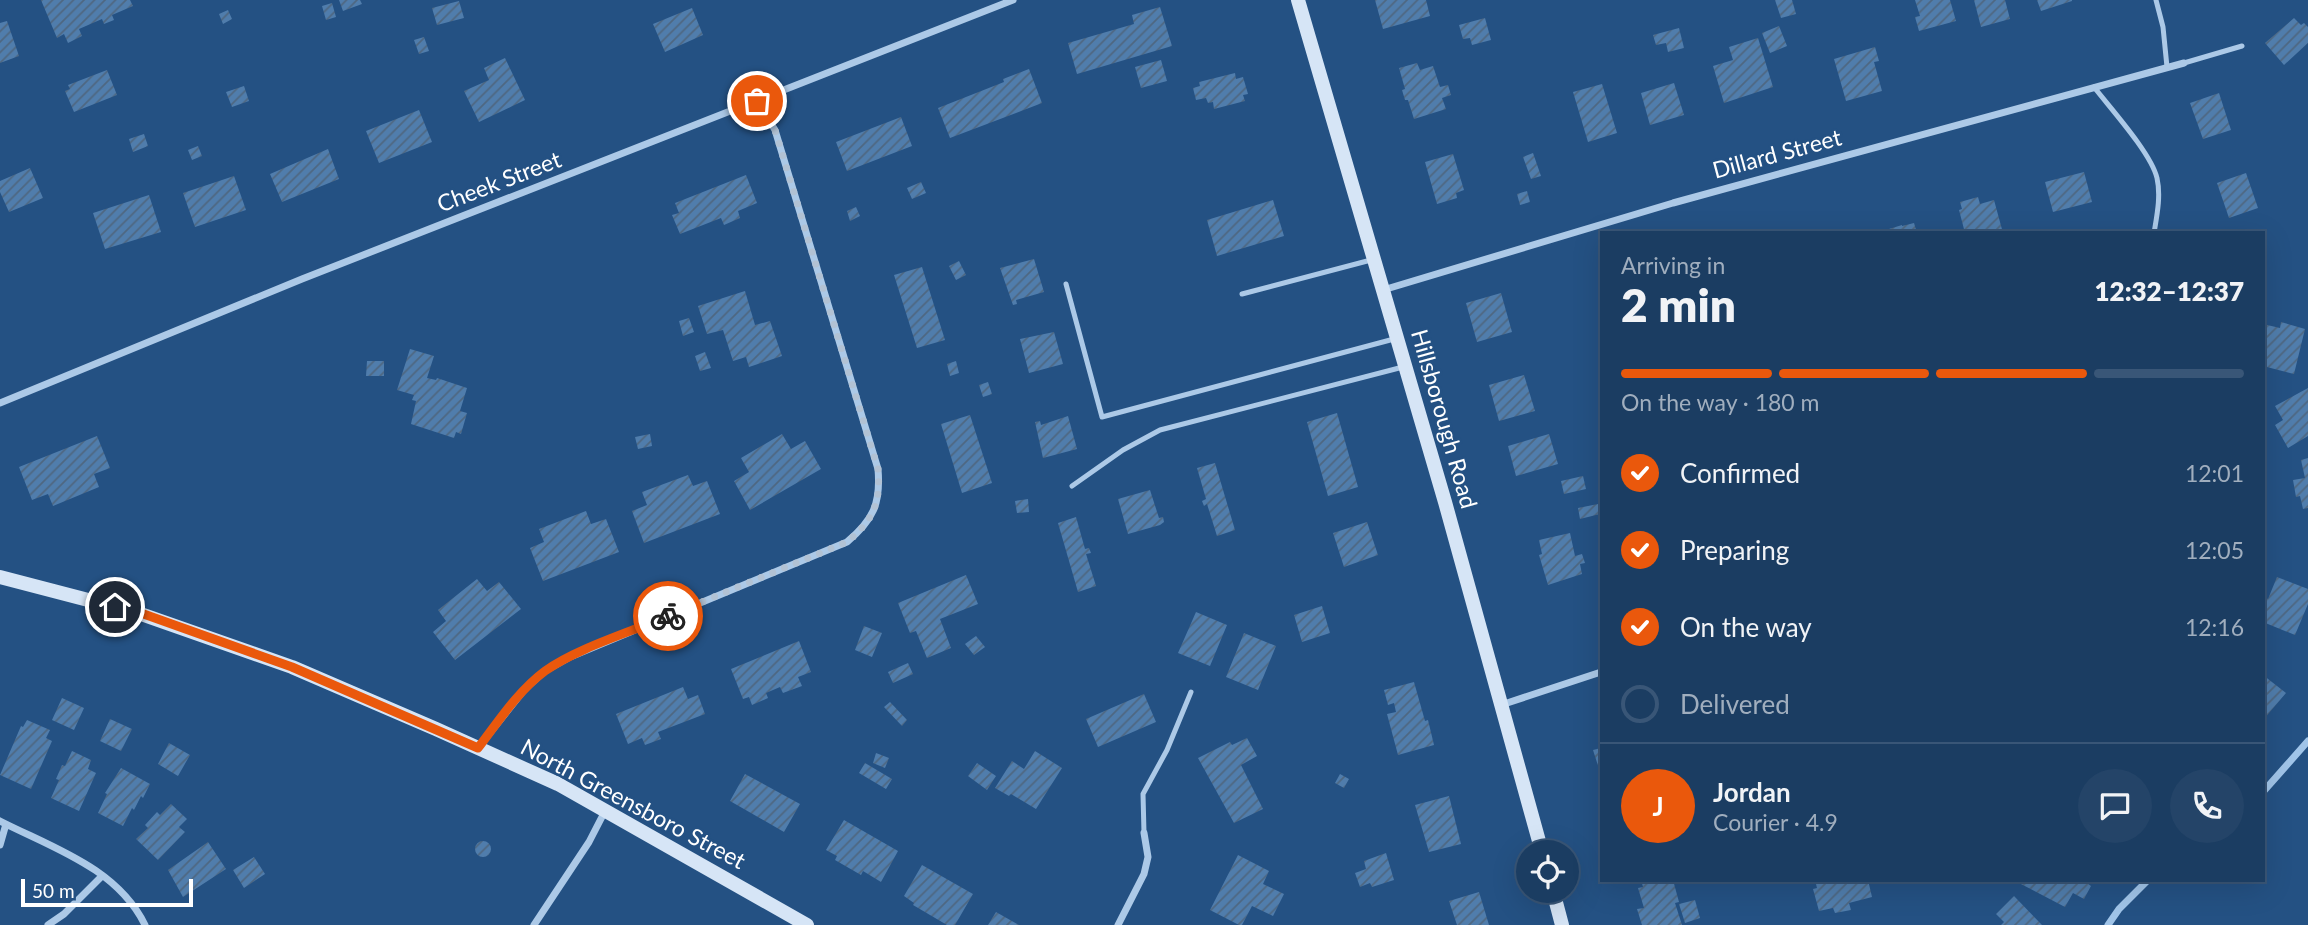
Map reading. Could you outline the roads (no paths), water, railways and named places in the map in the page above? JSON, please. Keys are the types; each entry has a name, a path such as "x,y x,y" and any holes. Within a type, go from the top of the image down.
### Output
{"street":[{"name":"Cheek Street","path":"0,403 302,279 1013,0"},
{"name":"Hillsborough Road","path":"1298,0 1406,366 1539,840"},
{"name":"Dillard Street","path":"1383,290 1673,203 2184,63"},
{"path":"478,748 524,691 545,671 570,657 847,542 865,527 874,511 880,488 878,469 775,130 757,101"},
{"name":"North Greensboro Street","path":"0,577 138,612 292,667 558,784 807,925"},
{"path":"1501,705 1600,671"},
{"path":"534,925 589,842 605,811"},
{"path":"0,845 3,823 56,846 102,876 136,908 145,925"},
{"path":"1118,925 1144,874 1148,857 1144,833"},
{"path":"48,925 64,914 102,876"},
{"path":"1557,903 1563,925"}],"lane":[{"path":"2156,0 2163,27 2167,67"},
{"path":"2184,63 2242,46"},
{"path":"2094,87 2139,145 2157,177 2158,206 2154,231"},
{"path":"1242,294 1374,260"},
{"path":"1066,284 1102,417 1397,338"},
{"path":"1072,486 1123,450 1160,430 1406,366"},
{"path":"1144,833 1143,794 1167,750 1191,692"}],"waterway":[{"path":"2265,790 2308,741"},
{"path":"2108,925 2119,909 2146,882"}]}
